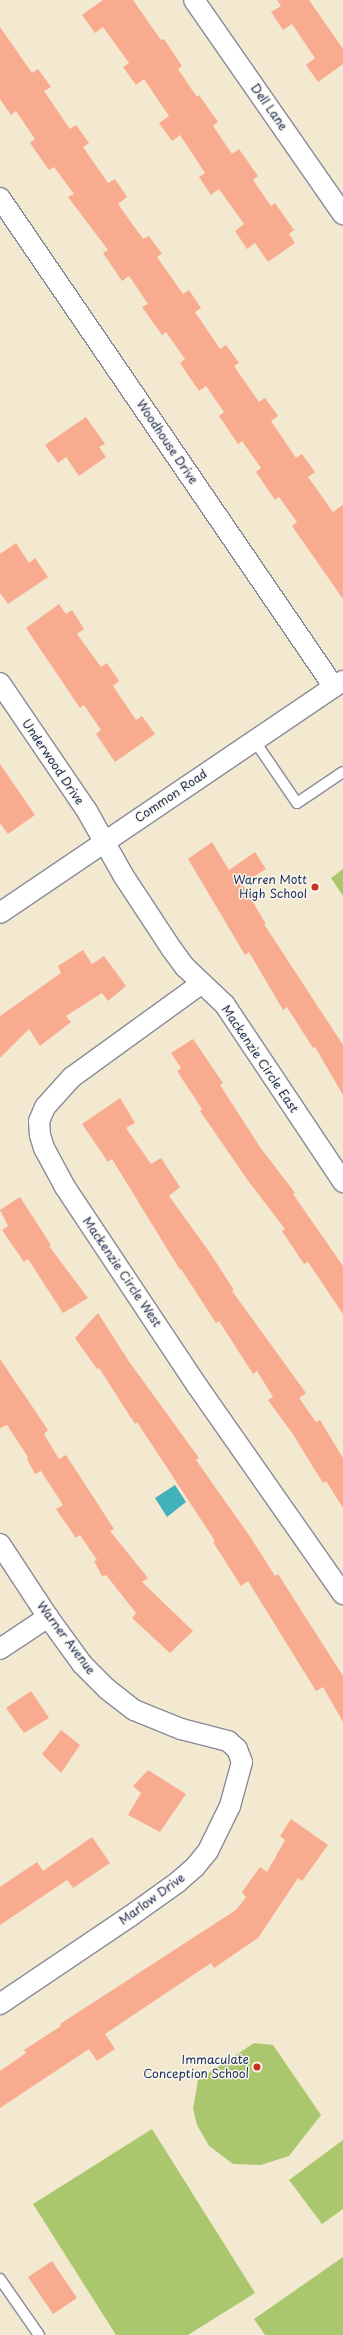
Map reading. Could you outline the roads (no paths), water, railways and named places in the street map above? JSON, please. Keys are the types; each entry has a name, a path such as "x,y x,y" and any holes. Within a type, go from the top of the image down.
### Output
{"street":[{"name":"Dell Lane","path":"194,0 343,214"},
{"name":"Woodhouse Drive","path":"0,198 339,684"},
{"name":"Underwood Drive","path":"0,683 87,811 104,842"},
{"name":"Common Road","path":"0,913 339,684"},
{"name":"Mackenzie Circle East","path":"104,842 123,875 184,967 225,1005 343,1182"},
{"name":"Mackenzie Circle West","path":"202,983 72,1076 45,1107 39,1121 40,1135 44,1148 65,1187 198,1387 343,1594"},
{"name":"Warner Avenue","path":"0,1544 48,1617 82,1664 108,1689 134,1710 181,1729 228,1741 237,1749"},
{"path":"0,1649 48,1617"},
{"name":"Marlow Drive","path":"0,2004 178,1882 195,1867 208,1851 230,1806 242,1762 237,1749"}],"lane":[{"path":"254,740 297,803 343,772"},
{"path":"0,2279 39,2335"}],"water":[{"path":"175,1485 186,1502 167,1517 155,1498"}],"place":[{"name":"Warren Mott High School","path":"315,887"},
{"name":"Immaculate Conception School","path":"257,2067"}]}
